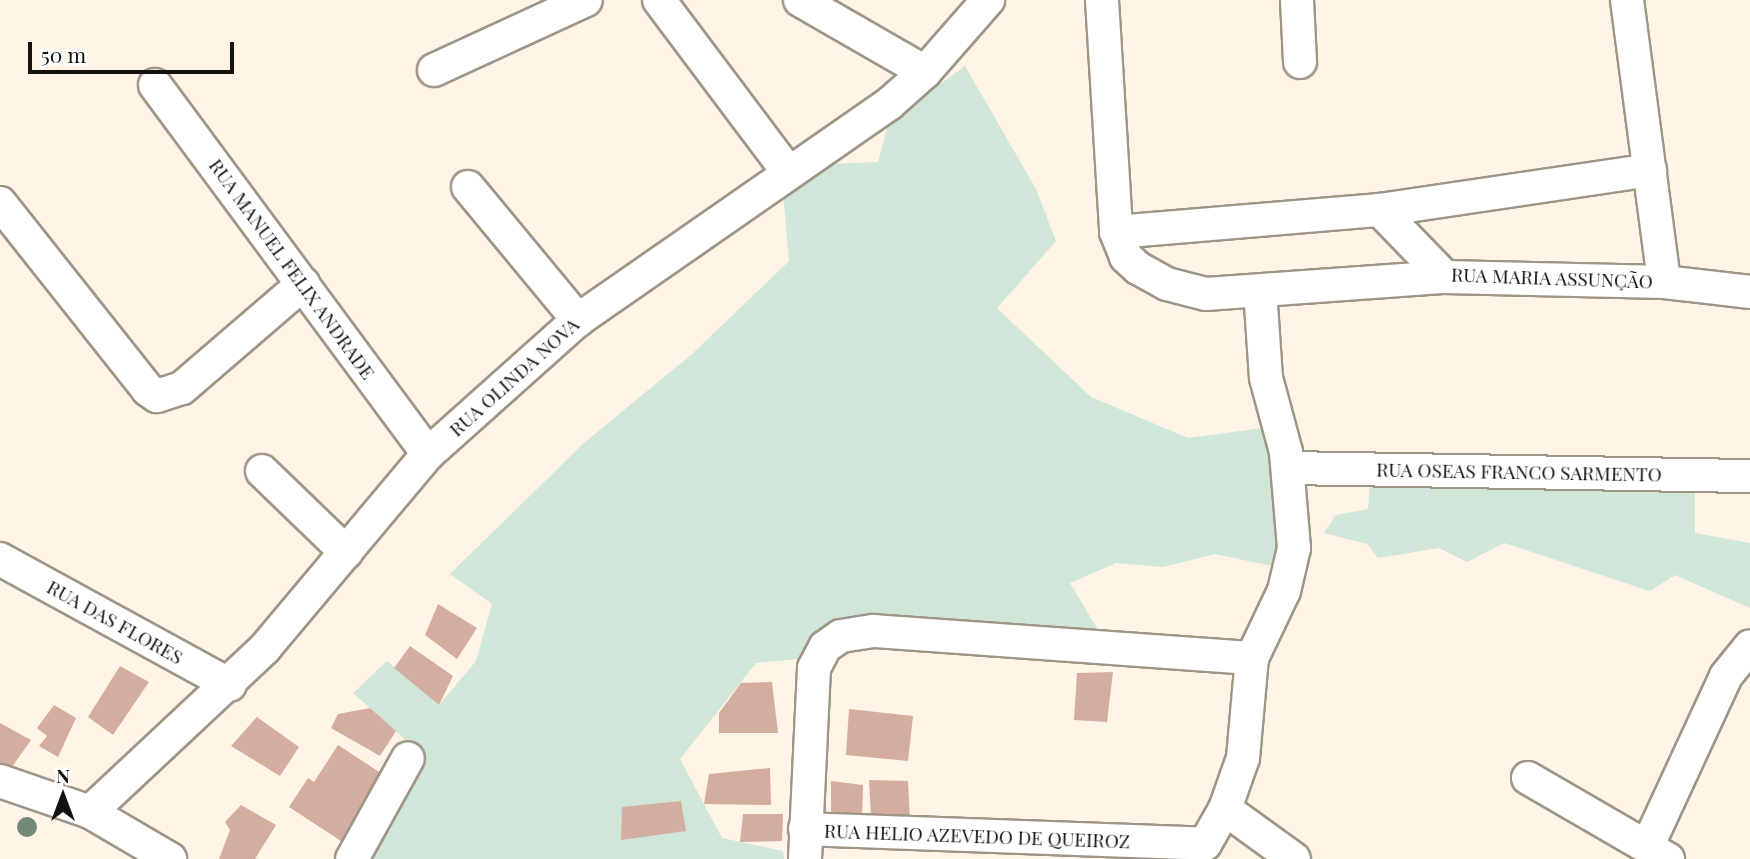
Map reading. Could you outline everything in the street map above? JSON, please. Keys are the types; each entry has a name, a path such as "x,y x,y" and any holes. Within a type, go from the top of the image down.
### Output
{"street":[{"path":"434,70 586,0"},
{"path":"659,0 789,173"},
{"path":"800,0 925,72"},
{"name":"RUA OLINDA NOVA","path":"90,811 230,685 428,454 578,320 889,104 925,72 988,0"},
{"path":"1102,0 1116,232 1126,257 1167,284 1206,294 1444,276"},
{"path":"1297,0 1300,62"},
{"path":"1627,0 1664,282"},
{"name":"RUA MANUEL FELIX ANDRADE","path":"155,85 428,454"},
{"path":"1116,232 1380,210 1650,170"},
{"path":"468,187 578,320"},
{"path":"0,203 148,390 166,396 182,388 303,284"},
{"name":"RUA MARIA ASSUNÇÃO","path":"1380,210 1444,276 1664,282 1750,292"},
{"name":"RUA HELIO AZEVEDO DE QUEIROZ","path":"805,844 1205,844 1225,809 1243,758 1252,658 1284,591 1294,548 1288,468 1266,378 1260,291"},
{"name":"RUA OSEAS FRANCO SARMENTO","path":"1288,468 1750,476"},
{"path":"262,471 346,552"},
{"name":"RUA DAS FLORES","path":"0,559 230,685"},
{"path":"805,844 814,668 825,647 841,636 874,631 1252,658"},
{"path":"1528,778 1658,852 1726,676 1750,646"},
{"path":"352,859 408,758"},
{"path":"0,781 90,811 170,859"},
{"path":"1225,809 1294,859"}],"green space":[{"path":"965,66 1036,189 1056,241 997,308 1091,397 1188,438 1278,426 1277,567 1215,554 1163,567 1116,563 1070,583 1109,648 839,619 798,659 756,663 680,759 722,838 783,851 784,859 360,859 420,753 353,693 387,661 439,705 476,661 492,604 450,574 585,442 691,355 789,261 783,193 830,164 878,162 889,121"},
{"path":"1695,474 1695,533 1750,543 1750,608 1675,575 1650,591 1504,543 1467,562 1439,548 1378,558 1367,544 1324,533 1336,515 1368,509 1370,478"}],"building":[{"path":"438,604 477,628 457,659 425,635"},
{"path":"410,646 453,676 439,705 394,668"},
{"path":"120,666 149,682 113,735 88,717"},
{"path":"1113,672 1107,722 1074,720 1077,673"},
{"path":"772,682 778,733 719,733 719,713 741,683"},
{"path":"54,705 76,718 58,757 39,746 47,736 37,728"},
{"path":"370,708 396,731 380,756 331,728 338,714"},
{"path":"849,709 913,716 908,761 846,755"},
{"path":"257,717 299,747 280,776 231,746"},
{"path":"0,723 31,740 7,774 0,770"},
{"path":"338,745 387,777 344,843 289,807 308,778 314,782"},
{"path":"770,768 771,805 704,804 709,774"},
{"path":"869,780 908,781 910,822 871,817"},
{"path":"831,781 863,785 862,818 831,819"},
{"path":"681,801 686,831 621,840 622,807"},
{"path":"241,805 276,825 255,859 219,859 230,830 225,822"},
{"path":"743,814 783,814 782,841 740,842"}]}
